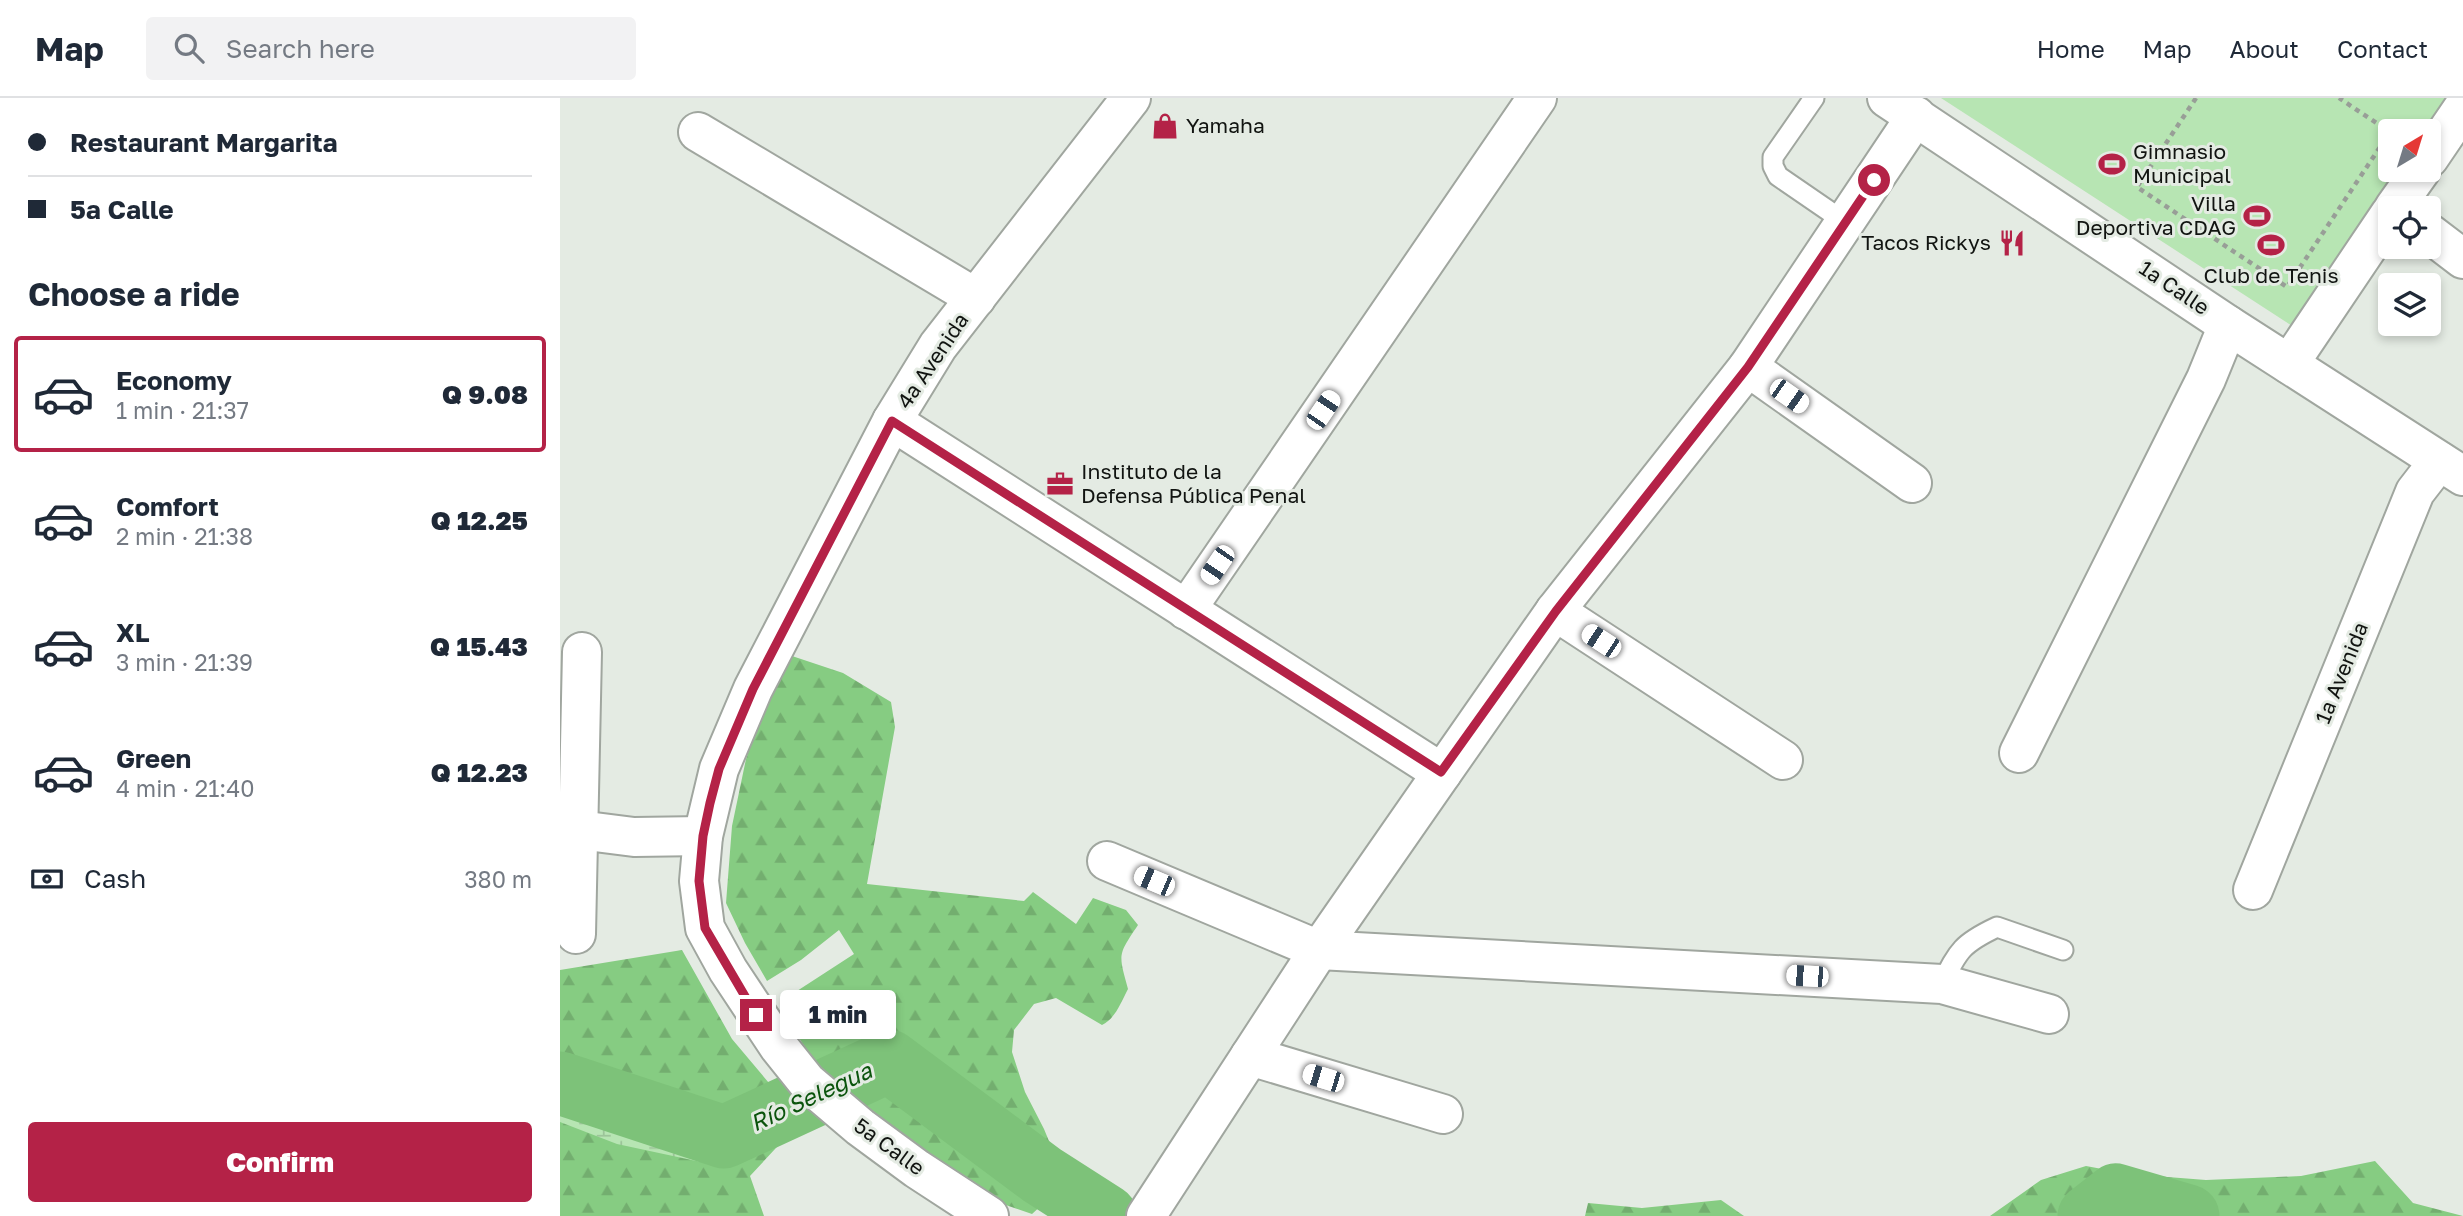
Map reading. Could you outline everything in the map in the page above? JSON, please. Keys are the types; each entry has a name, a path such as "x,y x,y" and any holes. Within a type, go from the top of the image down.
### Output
{"street":[{"name":"4a Avenida","path":"705,928 699,881 703,836 719,769 748,699 892,421 938,346 1131,98"},
{"path":"1186,610 1537,98"},
{"path":"1146,1216 1319,950 1441,772 1556,611 1748,367 1845,222 1901,107"},
{"name":"1a Calle","path":"1901,107 2228,325 2451,468"},
{"path":"2441,140 2463,108"},
{"path":"698,132 976,298"},
{"path":"2289,364 2378,233"},
{"path":"2441,242 2463,259"},
{"path":"2018,753 2206,379 2228,325"},
{"path":"1748,367 1912,483"},
{"path":"892,421 1441,772"},
{"name":"1a Avenida","path":"2253,890 2415,492 2451,468"},
{"path":"1556,611 1783,760"},
{"path":"576,934 569,830 582,652"},
{"path":"569,830 634,837 703,836"},
{"path":"1107,861 1319,950 1942,984 2049,1014"},
{"name":"5a Calle","path":"705,928 756,1015 807,1082 860,1127 917,1169 989,1216"},
{"path":"1250,1056 1443,1114"}],"lane":[{"path":"1814,98 1773,157 1773,166 1778,176 1845,222"},
{"path":"1942,984 1956,954 1974,938 1997,927 2063,950"}],"path":[{"path":"2196,98 2137,187 2287,287 2390,132 2339,98"}],"green space":[{"name":"Villa Deportiva CDAG","path":"1941,98 2463,98 2441,119 2378,119 2378,182 2415,182 2407,196 2378,196 2378,245 2320,344"},
{"path":"792,656 843,673 891,702 895,727 867,884 1024,901 1033,892 1076,924 1093,898 1126,910 1138,925 1123,949 1121,961 1128,989 1118,1009 1107,1022 1102,1025 1056,998 1034,1004 1014,1030 1012,1052 1025,1092 1058,1163 1043,1204 1032,1214 997,1202 866,1115 817,1065 785,1017 797,991 854,954 839,930 801,960 767,981 726,903 732,826 746,759 763,709"},
{"path":"682,950 732,1039 801,1121 750,1176 764,1216 560,1216 560,970"},
{"path":"560,1070 684,1115 727,1125 794,1092 803,1109 771,1135 715,1165 617,1144 560,1122"},
{"path":"2375,1161 2413,1203 2463,1216 1990,1216 2041,1180 2086,1166 2129,1174 2206,1180 2301,1176"},
{"path":"1721,1200 1744,1216 1585,1216 1588,1203 1642,1208"}],"waterway":[{"name":"Río Selegua","path":"560,1083 724,1137 889,1061 1042,1175 1106,1216"},
{"name":"Río Selegua","path":"2089,1216 2116,1195 2188,1216"}],"place":[{"name":"Yamaha","path":"1165,126"},
{"name":"Gimnasio Municipal","path":"2112,164"},
{"name":"Villa Deportiva CDAG","path":"2257,216"},
{"name":"Tacos Rickys","path":"2012,243"},
{"name":"Club de Tenis","path":"2271,245"},
{"name":"Instituto de la Defensa Pública Penal","path":"1060,484"}],"route":[{"path":"756,1015 705,928 699,881 703,836 710,803 719,769 753,689 892,421 1441,772 1556,611 1748,367 1874,180"}]}
